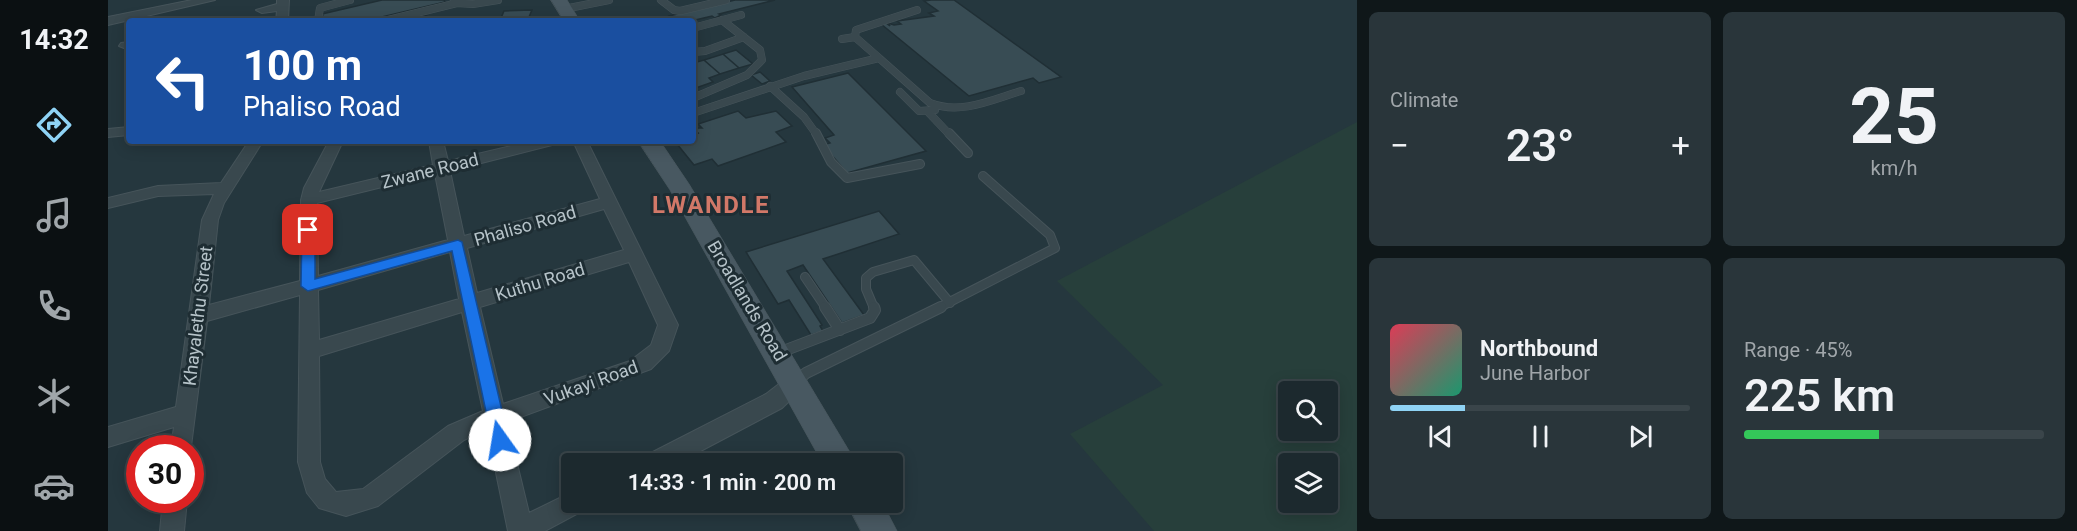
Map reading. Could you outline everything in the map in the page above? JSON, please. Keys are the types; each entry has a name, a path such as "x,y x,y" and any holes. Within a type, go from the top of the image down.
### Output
{"main road":[{"name":"Broadlands Road","path":"651,144 681,189 835,453"},
{"path":"869,513 880,531"}],"street":[{"path":"108,9 152,5 169,8 208,0"},
{"path":"262,10 283,3 282,18"},
{"path":"108,21 152,5"},
{"path":"166,18 169,8"},
{"path":"108,133 126,131"},
{"name":"Khayalethu Street","path":"184,435 210,220 226,188 254,144"},
{"name":"Vukayi Road","path":"334,144 312,188 309,200 310,476 332,504 355,505 370,498 456,433 637,367 649,361 659,352 667,339 668,325 581,144"},
{"path":"437,144 521,531 561,510"},
{"name":"Zwane Road","path":"309,200 538,144"},
{"path":"108,203 158,191 226,188"},
{"name":"Phaliso Road","path":"198,316 609,202"},
{"name":"Kuthu Road","path":"309,351 633,254"},
{"path":"673,453 774,401 795,383"},
{"path":"108,437 186,414"},
{"path":"172,531 174,513"}],"lane":[{"path":"318,18 320,8 351,0"},
{"path":"395,18 455,2 473,4 498,0"},
{"path":"565,10 604,0"},
{"path":"661,0 674,10 680,11 726,0"},
{"path":"855,37 856,30 862,26 917,10"},
{"path":"696,27 741,15"},
{"path":"696,97 747,75 760,65 763,55 760,50 722,20"},
{"path":"696,52 705,51 744,37"},
{"path":"842,39 855,37 930,103 939,107 955,109 1022,91"},
{"path":"696,112 770,86 879,58"},
{"path":"770,86 814,129 820,145 841,174 847,178 920,164"},
{"path":"900,92 919,111 929,112 939,107"},
{"path":"929,112 968,153"},
{"path":"795,383 806,373 1048,255 1055,248 1050,235 983,176"},
{"path":"778,353 873,315 874,305 866,289 866,278 873,272 914,260 950,303"},
{"path":"805,277 840,330"}],"green space":[{"path":"1357,122 1357,531 1154,531 1070,434 1163,385 1057,281"}],"building":[{"path":"382,0 444,0 445,2 378,18 324,18 322,14"},
{"path":"735,0 775,0 719,14 721,15 715,18 712,16 696,20 669,16"},
{"path":"954,0 1061,77 1039,83 1033,78 969,96 881,24 886,23 890,26 888,23 901,24 897,21 934,16 929,13 938,11 924,1"},
{"path":"532,10 529,17 536,17 501,18 504,11"},
{"path":"426,15 428,18 413,18"},
{"path":"736,50 753,64 739,68 723,54"},
{"path":"723,54 739,68 720,74 704,60"},
{"path":"704,60 720,74 709,78 713,82 696,88 696,62"},
{"path":"760,72 770,81 762,84 751,75"},
{"path":"848,73 926,151 847,173 823,145 830,143 825,138 834,135 792,87"},
{"path":"738,111 746,118 776,111 792,126 776,132 786,142 718,166 712,159 694,165 677,144 696,144 696,134 699,133 696,131 698,128 702,128 698,124"},
{"path":"879,211 899,234 823,259 864,315 842,323 803,265 787,271 822,325 820,326 823,331 811,335 789,300 778,304 746,252"}],"district":[{"name":"LWANDLE","path":"711,205"}],"route":[{"path":"308,230 308,286 458,245 500,440"}]}
